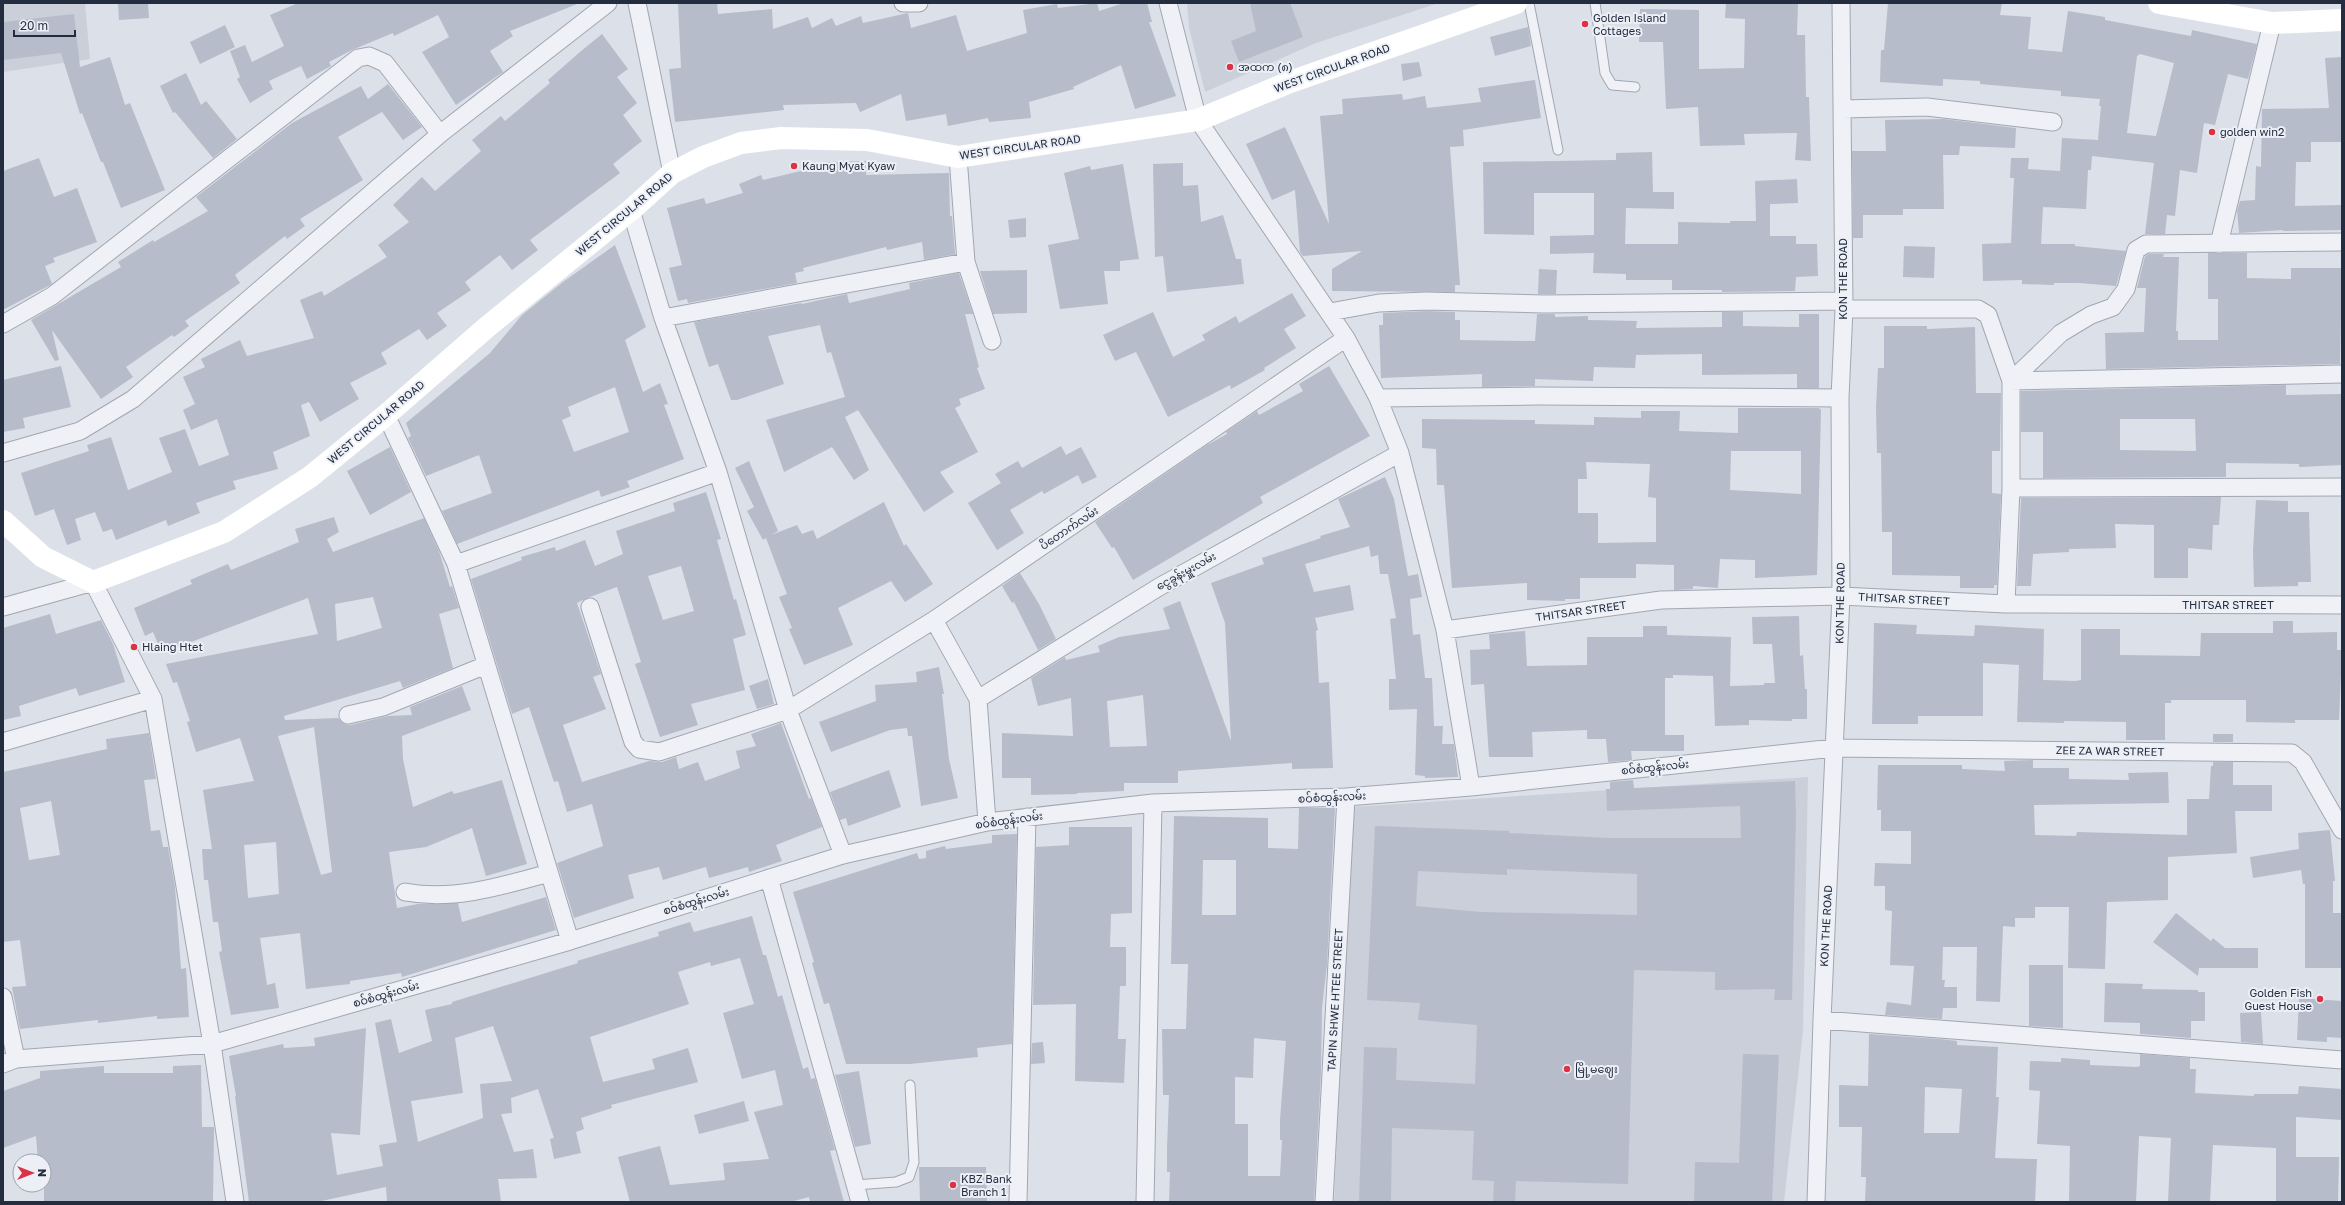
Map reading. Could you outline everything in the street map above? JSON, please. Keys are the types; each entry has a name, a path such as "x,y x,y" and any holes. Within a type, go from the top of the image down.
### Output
{"street":[{"path":"3,453 80,431 133,399 440,134 608,3"},
{"path":"637,3 672,172"},
{"path":"903,3 919,3"},
{"path":"1168,3 1198,120 1330,312 1346,338 1378,398 1400,453 1445,630 1471,787"},
{"name":"WEST CIRCULAR ROAD","path":"93,582 224,532 310,477 386,415 487,327 631,210 672,172 703,157 741,143 781,138 867,140 958,157 1198,120 1290,82 1516,3"},
{"name":"KON THE ROAD","path":"1816,1202 1822,1020 1841,596 1840,398 1844,305 1841,3"},
{"path":"2159,3 2240,10 2272,23 2342,20"},
{"path":"2219,244 2272,23"},
{"path":"3,324 52,296 358,58 370,56 385,63 440,134"},
{"path":"1842,109 1928,107 2052,122"},
{"path":"958,157 966,262 992,341"},
{"path":"631,210 663,318 718,472 788,710 843,855"},
{"path":"2011,381 2061,333 2091,315 2112,307 2126,289 2136,250 2140,246 2146,244 2342,242"},
{"path":"663,318 966,262"},
{"path":"1330,312 1379,303 1426,301 1544,304 1844,305 1978,309 1988,314 2011,381 2011,488 2006,604"},
{"name":"ပိတောက်လမ်း","path":"590,607 633,742 639,750 659,752 788,710 934,620 1346,338"},
{"path":"2011,381 2342,374"},
{"path":"1378,398 1537,396 1840,398"},
{"path":"386,415 456,564 570,941"},
{"name":"ငွေခွန်းမှူးလမ်း","path":"978,699 1159,586 1400,453"},
{"path":"456,564 718,472"},
{"path":"2011,488 2342,487"},
{"path":"3,521 43,557 93,582 153,699 212,1044 234,1202"},
{"path":"3,607 93,582"},
{"name":"THITSAR STREET","path":"1445,630 1661,600 1841,596 2006,604 2342,605"},
{"path":"934,620 978,699 987,822"},
{"path":"348,715 383,707 486,666"},
{"path":"3,742 153,699"},
{"name":"စဝ်စံထွန်းလမ်း","path":"10,1062 212,1044 570,941 843,855 987,822 1153,803 1346,797 1471,787 1834,748"},
{"name":"ZEE ZA WAR STREET","path":"1834,748 2292,753 2303,762 2342,830"},
{"name":"TAPIN SHWE HTEE STREET","path":"1324,1202 1346,797"},
{"path":"1145,1202 1153,803"},
{"path":"1018,1202 1027,817"},
{"path":"405,892 427,896 483,891 550,873"},
{"path":"769,878 860,1202"},
{"path":"3,996 10,1062"},
{"path":"1822,1020 2342,1060"}],"lane":[{"path":"1529,3 1558,150"},
{"path":"1595,3 1605,73 1612,85 1635,87"},
{"path":"855,1185 896,1182 909,1177 914,1162 910,1085"}],"shaded area":[{"path":"3,3 85,3 90,59 3,72"},
{"name":"အထက (၈)","path":"1187,3 1439,3 1316,43 1205,92 1189,28"},
{"path":"1808,777 1803,1031 1784,1202 1334,1202 1352,807"}],"building":[{"path":"118,3 148,3 149,18 119,20"},
{"path":"298,3 577,4 510,31 513,36 490,51 503,72 456,105 422,52 449,37 438,15 394,36 393,33 352,50 329,62 331,66 307,79 301,66 269,81 273,89 250,103 237,79 240,77 230,51 245,45 252,62 284,46 270,15"},
{"path":"717,3 718,14 772,9 773,29 808,17 812,28 832,18 836,26 861,16 863,23 908,13 911,28 956,15 967,51 1027,33 1023,10 1057,4 1058,8 1097,3 1099,11 1124,3 1147,3 1152,22 1149,22 1176,96 1135,109 1121,65 1073,87 1074,89 1029,102 1031,118 989,122 988,118 948,126 946,114 906,121 901,94 860,112 856,103 783,105 784,110 675,122 669,69 681,68 678,4"},
{"path":"1250,3 1290,3 1303,37 1239,62 1231,41 1256,31"},
{"path":"1726,3 1798,3 1797,35 1805,35 1806,97 1809,97 1811,161 1795,160 1797,133 1744,134 1745,145 1700,146 1698,107 1666,109 1663,42 1639,42 1640,9 1699,10 1699,69 1744,68 1745,19 1725,18"},
{"path":"1888,3 2002,3 2000,15 2031,17 2028,49 2062,52 2068,11 2105,17 2105,20 2191,36 2192,30 2257,44 2248,79 2228,74 2215,125 2204,123 2197,173 2180,170 2175,216 2167,215 2165,234 2145,234 2154,163 2092,156 2091,170 2088,170 2086,209 2043,207 2041,244 2075,244 2075,246 2126,251 2116,286 2079,283 2054,283 2054,285 2022,284 2022,280 1983,281 1982,244 2011,243 2014,178 2010,178 2011,158 2029,158 2028,169 2060,171 2062,138 2098,140 2101,106 2099,106 2100,99 2061,96 2061,91 1980,84 1980,81 1943,79 1943,86 1880,82 1881,50 1884,50","holes":["2140,54 2174,63 2156,136 2127,133 2137,56"]},
{"path":"74,14 80,67 110,57 125,105 130,103 165,190 121,208 82,113 80,114 61,53 3,60 3,22"},
{"path":"225,25 235,47 200,64 190,42"},
{"path":"1528,27 1531,46 1495,56 1490,37"},
{"path":"602,34 628,69 617,77 637,103 623,115 642,141 613,164 620,173 530,240 538,250 512,270 500,255 465,282 471,290 437,313 447,326 427,340 419,329 381,353 387,364 350,383 359,399 320,422 309,402 301,405 310,436 273,452 278,469 233,481 236,489 196,503 200,513 168,526 166,520 116,540 112,529 103,532 95,512 75,519 81,540 67,545 54,509 35,516 21,473 89,451 87,445 111,437 128,490 172,472 159,438 185,429 199,466 229,455 217,419 191,430 183,410 195,404 183,377 205,367 201,359 240,340 247,356 314,338 300,300 322,291 324,296 387,257 378,245 409,222 393,205 422,177 435,191 481,151 472,140 501,116 505,121 550,83 548,80"},
{"path":"2342,57 2342,142 2311,142 2311,162 2296,162 2295,206 2342,205 2342,230 2283,230 2239,233 2237,211 2240,201 2255,200 2256,166 2261,167 2262,109 2329,108 2325,58"},
{"path":"1419,62 1422,76 1403,81 1401,64"},
{"path":"186,73 201,105 206,101 237,139 213,158 175,112 173,113 160,86"},
{"path":"1535,80 1541,118 1463,130 1464,146 1450,147 1460,285 1455,285 1455,292 1332,291 1332,269 1362,251 1303,256 1300,252 1295,190 1272,200 1246,144 1285,127 1329,224 1320,116 1343,114 1342,99 1402,94 1403,100 1425,96 1427,108 1481,102 1478,88"},
{"path":"388,84 422,127 403,140 382,112 338,137 363,180 300,219 305,226 287,239 285,236 235,275 240,283 185,321 189,326 174,337 172,335 126,367 133,377 101,399 52,330 59,360 55,361 31,320 121,267 118,262 153,240 154,242 208,211 196,197 292,123 361,86 368,99"},
{"path":"1944,119 2016,128 2015,148 1960,146 1959,155 1943,155 1944,209 1903,209 1903,215 1863,215 1863,238 1853,238 1852,151 1886,151 1885,120"},
{"path":"1652,152 1653,192 1674,192 1674,209 1626,208 1625,244 1678,244 1678,222 1730,223 1730,221 1756,221 1755,181 1797,179 1798,203 1770,204 1770,236 1796,236 1796,244 1817,244 1818,276 1796,277 1795,291 1722,292 1722,290 1672,290 1672,280 1626,280 1626,274 1593,273 1594,253 1550,254 1550,236 1594,235 1594,193 1534,193 1534,235 1484,234 1483,162 1616,160 1616,153"},
{"path":"39,158 54,197 77,188 97,242 53,258 55,262 45,266 52,284 3,310 3,171"},
{"path":"866,161 866,175 949,173 950,216 952,216 955,254 924,260 922,242 887,250 886,247 803,268 804,271 795,273 797,283 688,303 687,299 678,301 669,268 682,265 667,208 704,198 706,204 743,193 739,184 761,175 763,180 805,170 805,163"},
{"path":"1183,163 1183,186 1198,185 1201,222 1223,215 1236,259 1241,259 1244,284 1167,292 1163,256 1155,257 1153,164"},
{"path":"1123,164 1139,259 1120,261 1120,271 1104,271 1108,304 1060,309 1048,245 1079,239 1064,173 1090,166 1091,170"},
{"path":"1026,218 1026,237 1010,238 1008,220"},
{"path":"615,245 646,327 625,340 643,392 660,383 668,404 664,405 684,459 627,481 630,487 601,497 599,490 457,544 442,511 492,493 479,455 426,476 408,438 411,436 406,423 490,353 522,315 563,282","holes":["615,387 629,432 574,452 562,420 571,416 568,407"]},
{"path":"1904,246 1935,247 1934,278 1903,277"},
{"path":"2208,253 2247,253 2247,278 2291,279 2291,268 2342,268 2340,364 2106,369 2105,333 2144,332 2146,288 2137,288 2145,256 2149,254 2164,254 2163,257 2179,257 2176,331 2178,331 2178,340 2218,340 2218,299 2208,299"},
{"path":"1539,269 1557,270 1556,294 1538,294"},
{"path":"1027,270 1027,313 993,314 980,271"},
{"path":"959,273 973,314 965,314 979,367 977,368 985,389 959,399 961,405 955,408 978,452 940,472 954,492 924,512 858,410 845,417 869,470 854,480 832,447 784,472 766,420 845,397 831,352 827,353 820,325 768,336 784,384 737,400 731,400 718,364 709,367 694,322 802,304 847,294 849,303 910,289 909,283"},
{"path":"1292,293 1306,316 1284,329 1296,348 1264,368 1265,370 1231,389 1230,385 1168,417 1136,352 1115,361 1103,335 1153,312 1173,357 1205,340 1202,335 1236,316 1239,323"},
{"path":"1426,311 1455,312 1455,320 1460,320 1460,340 1535,341 1537,314 1555,314 1555,317 1588,316 1588,320 1637,321 1636,328 1722,327 1722,312 1743,312 1743,326 1799,327 1799,314 1819,314 1819,388 1797,388 1797,374 1702,375 1702,354 1636,355 1635,368 1594,367 1593,381 1535,379 1535,386 1482,387 1482,374 1381,378 1379,325 1383,325 1383,313"},
{"path":"1884,326 1927,326 1927,329 1975,327 1976,393 2001,393 2000,451 1992,451 1992,493 2001,494 1997,585 1994,585 1994,588 1960,588 1960,576 1892,575 1892,532 1882,532 1881,453 1877,453 1876,408 1878,368 1884,368"},
{"path":"61,366 71,407 23,418 25,428 3,432 3,380"},
{"path":"1329,366 1370,436 1260,497 1263,503 1133,580 1114,547 1112,548 1095,522 1207,445 1227,434 1226,432 1257,411 1259,415 1303,391 1299,384"},
{"path":"2286,385 2286,395 2342,394 2342,465 2299,467 2299,464 2226,463 2226,477 2043,478 2043,432 2021,432 2021,391","holes":["2120,419 2195,419 2196,451 2120,450"]},
{"path":"1738,408 1819,408 1821,410 1817,575 1755,578 1755,560 1720,559 1718,588 1693,586 1693,589 1674,590 1674,565 1636,564 1636,578 1580,578 1580,599 1565,599 1565,601 1527,600 1527,583 1452,588 1444,485 1437,485 1436,449 1422,448 1422,419 1535,420 1535,424 1594,425 1594,417 1641,418 1641,411 1680,411 1679,431 1738,433","holes":["1731,451 1801,451 1801,494 1730,490","1586,462 1650,464 1648,497 1656,498 1656,542 1598,543 1598,513 1578,513 1578,479 1587,479"]},
{"path":"1061,446 1066,455 1081,447 1097,477 1082,484 1078,475 1044,494 1042,491 1010,510 1024,533 997,550 968,503 1001,483 995,474 1018,461 1022,468"},
{"path":"390,447 411,492 370,515 347,471"},
{"path":"749,461 778,531 771,535 797,525 802,534 813,530 817,539 884,502 904,546 906,544 933,584 905,602 891,581 838,608 853,645 804,665 789,629 792,628 779,597 787,594 766,538 763,540 747,511 754,507 735,468"},
{"path":"1385,477 1394,499 1408,576 1418,574 1422,597 1410,599 1413,635 1420,634 1425,678 1432,678 1434,726 1443,726 1442,744 1454,744 1458,777 1425,778 1425,776 1415,775 1417,709 1389,710 1389,679 1396,679 1390,619 1396,618 1388,574 1380,574 1378,555 1371,557 1369,546 1305,564 1314,592 1350,585 1354,610 1315,618 1318,630 1316,631 1319,683 1329,682 1333,768 1292,769 1292,763 1178,771 1178,783 1124,783 1124,791 1077,794 1031,795 1031,778 1002,778 1002,733 1073,736 1071,698 1038,706 1031,678 1065,657 1066,660 1100,652 1098,646 1119,637 1170,629 1163,608 1180,601 1231,741 1225,623 1211,583 1264,564 1262,558 1321,538 1320,536 1350,527 1338,499","holes":["1143,695 1147,746 1110,747 1107,701"]},
{"path":"706,492 721,539 717,540 734,600 736,599 746,635 733,639 745,690 691,704 698,725 660,737 635,664 641,662 617,587 577,603 601,674 593,677 606,709 563,725 582,782 649,761 662,762 676,757 679,769 698,762 705,781 740,768 736,751 756,746 751,734 781,723 809,799 811,798 822,827 776,845 782,861 749,872 748,867 709,878 706,867 663,880 659,867 628,875 634,898 574,918 557,863 603,846 592,804 567,812 558,781 554,782 529,707 512,714 471,579 522,560 521,557 555,547 556,551 585,540 595,566 623,554 616,531 675,511 673,503","holes":["681,566 694,611 663,620 648,576"]},
{"path":"2221,497 2219,525 2213,525 2212,550 2188,548 2188,578 2154,578 2154,525 2115,524 2116,548 2069,549 2069,552 2033,554 2031,586 2017,586 2021,498"},
{"path":"2256,500 2288,501 2288,512 2309,512 2311,582 2298,582 2298,586 2254,587 2253,551"},
{"path":"334,517 339,532 327,539 333,552 424,518 439,551 450,587 452,586 459,608 439,614 453,668 403,688 400,681 284,716 285,720 338,718 345,724 350,725 388,716 412,715 410,707 462,686 471,710 402,736 403,759 413,807 452,791 454,794 502,780 527,864 486,876 472,828 426,847 389,852 397,908 418,904 458,903 462,922 546,897 556,930 402,977 401,973 350,981 350,984 306,989 300,933 260,938 267,985 275,983 279,1008 231,1015 219,952 222,951 218,922 213,922 208,880 204,880 202,849 212,849 203,790 254,781 240,738 196,752 187,722 190,721 177,682 173,683 166,664 318,634 308,598 162,653 153,632 145,636 134,608 192,584 190,580 228,564 231,570 299,542 295,529","holes":["373,597 382,628 337,641 335,604","314,727 332,872 321,875 278,736","276,842 279,894 248,898 244,845"]},
{"path":"1020,573 1039,604 1056,639 1038,650 1014,602 1012,603 1002,586"},
{"path":"50,614 56,634 101,620 113,644 125,682 79,696 76,688 19,706 21,716 3,720 3,628"},
{"path":"1799,616 1800,656 1803,655 1805,689 1807,689 1807,719 1792,719 1792,721 1749,720 1749,725 1715,726 1713,676 1673,675 1673,678 1665,678 1665,735 1684,735 1684,751 1631,751 1632,760 1608,762 1606,739 1587,739 1587,730 1532,732 1533,757 1489,757 1484,684 1471,685 1470,650 1490,649 1489,634 1525,631 1527,666 1587,665 1587,637 1643,637 1643,626 1667,626 1667,635 1731,637 1730,686 1764,685 1764,683 1775,683 1772,644 1753,644 1752,617"},
{"path":"2273,621 2293,621 2293,633 2337,632 2337,650 2342,650 2339,720 2295,720 2295,723 2246,722 2246,700 2171,700 2171,703 2165,703 2165,740 2126,740 2126,722 2017,722 2019,665 1983,663 1983,716 1918,716 1918,724 1872,724 1874,623 1917,625 1916,634 1974,636 1975,625 2044,629 2043,680 2075,681 2081,680 2081,629 2120,629 2120,655 2200,656 2201,633 2273,633"},
{"path":"939,667 944,694 942,694 949,759 958,798 921,806 912,736 908,736 907,728 890,730 831,752 819,722 876,701 875,685 917,682 916,672"},
{"path":"768,679 774,704 757,709 749,686"},
{"path":"149,733 156,779 144,780 151,831 160,830 163,847 168,847 175,887 181,969 186,968 189,1017 157,1019 157,1016 98,1023 98,1020 20,1029 12,987 26,986 20,940 3,942 3,772 107,749 106,739","holes":["51,801 60,855 29,860 20,808"]},
{"path":"2213,734 2233,734 2233,742 2213,742"},
{"path":"2033,760 2033,768 2069,768 2069,779 2129,780 2128,773 2168,772 2169,803 2034,805 2035,835 2076,836 2077,832 2187,835 2187,799 2209,799 2211,766 2213,766 2213,762 2233,762 2233,785 2272,785 2272,811 2235,811 2237,853 2168,857 2168,900 2107,902 2105,969 2068,968 2069,907 2035,907 2035,918 2015,918 2015,927 2003,926 2000,1002 1976,1001 1977,947 1943,947 1942,980 1945,980 1944,987 1957,987 1957,1008 1943,1008 1942,1019 1885,1015 1887,1002 1911,1005 1914,966 1890,965 1892,911 1885,910 1885,886 1874,886 1875,863 1911,864 1911,831 1881,831 1881,810 1877,810 1878,765 1962,765 1962,769 2005,771 2004,761"},
{"path":"889,770 901,807 848,826 846,818 840,820 830,792"},
{"path":"1633,780 1634,788 1795,781 1796,815 1792,1000 1774,1000 1775,989 1715,990 1715,972 1634,970 1628,1184 1516,1181 1515,1202 1493,1202 1494,1181 1472,1180 1474,1131 1392,1128 1391,1202 1359,1202 1364,1047 1397,1048 1396,1080 1475,1084 1477,1025 1418,1020 1420,1003 1367,1000 1375,826 1509,831 1509,833 1608,838 1741,838 1740,806 1607,811 1606,789 1610,789 1610,782","holes":["1507,869 1637,874 1637,915 1480,912 1416,906 1418,871 1507,875"]},
{"path":"1299,808 1335,808 1327,964 1322,1008 1321,1072 1314,1202 1169,1202 1170,1172 1167,1172 1167,1148 1169,1095 1163,1095 1162,1029 1186,1029 1188,964 1171,964 1174,816 1268,818 1268,848 1298,849","holes":["1203,860 1236,860 1236,915 1202,915","1254,1038 1286,1041 1280,1120 1280,1140 1282,1140 1280,1176 1248,1176 1248,1124 1235,1124 1235,1077 1253,1078"]},
{"path":"1069,827 1132,827 1132,913 1111,914 1110,947 1126,947 1126,986 1120,986 1118,1039 1126,1039 1124,1083 1075,1081 1076,1004 1033,1005 1036,847 1069,845"},
{"path":"2330,830 2335,881 2333,881 2333,913 2342,913 2342,968 2305,968 2305,884 2303,884 2301,870 2253,878 2250,857 2299,849 2298,833"},
{"path":"1017,834 1012,1044 977,1048 978,1057 910,1064 846,1064 829,1003 824,1004 812,963 814,962 793,892 917,853 919,859 926,858 926,851 945,846 946,849 992,843 992,835"},
{"path":"2176,913 2211,941 2213,938 2225,948 2258,948 2258,968 2199,968 2198,976 2153,942"},
{"path":"752,916 763,955 766,955 778,997 782,995 803,1069 808,1067 811,1079 815,1078 835,1150 830,1151 844,1202 810,1202 809,1197 790,1202 630,1202 618,1157 660,1146 670,1185 725,1180 723,1163 769,1159 754,1112 783,1105 775,1070 742,1079 723,1013 754,1004 740,958 711,966 710,962 678,972 689,1004 590,1037 603,1082 655,1069 652,1059 688,1048 698,1082 611,1105 612,1108 581,1118 584,1129 576,1132 581,1153 554,1159 550,1139 554,1138 538,1089 511,1098 512,1113 501,1114 514,1152 533,1149 537,1178 498,1179 501,1202 387,1202 386,1187 317,1202 249,1202 236,1096 229,1056 283,1044 284,1048 315,1046 314,1038 366,1028 360,1135 331,1133 337,1175 383,1166 379,1145 397,1142 375,1023 391,1019 399,1053 432,1041 425,1010 452,1004 452,1002 578,963 577,961 659,936 658,932 690,922 694,932","holes":["493,1026 512,1081 480,1084 483,1118 418,1142 411,1101 463,1093 455,1038"]},
{"path":"2029,965 2063,965 2063,1028 2029,1026"},
{"path":"2105,983 2143,984 2142,989 2198,990 2198,992 2205,992 2205,1021 2191,1021 2191,1038 2140,1034 2140,1023 2104,1022"},
{"path":"2299,998 2342,1001 2342,1038 2327,1037 2327,1042 2297,1040"},
{"path":"2261,1012 2263,1044 2241,1042 2240,1013"},
{"path":"1869,1034 1940,1039 1957,1041 1957,1045 1998,1047 1996,1097 1999,1097 1995,1158 2037,1159 2035,1202 1865,1202 1866,1177 1861,1177 1862,1127 1839,1127 1839,1085 1868,1086","holes":["1925,1087 1962,1089 1959,1133 1924,1133"]},
{"path":"1043,1042 1045,1063 1031,1064 1032,1043"},
{"path":"1743,1054 1779,1055 1772,1202 1694,1202 1695,1162 1739,1163"},
{"path":"2140,1054 2190,1058 2190,1069 2196,1069 2195,1093 2254,1096 2254,1094 2298,1094 2299,1086 2342,1089 2342,1120 2296,1117 2296,1157 2339,1157 2338,1202 2276,1202 2276,1148 2213,1145 2210,1202 2168,1202 2171,1138 2139,1136 2136,1202 2069,1202 2070,1146 2037,1144 2040,1091 2029,1090 2030,1061 2061,1062 2061,1058 2090,1060 2090,1065 2137,1067 2140,1066"},
{"path":"201,1065 202,1127 214,1127 213,1202 44,1202 44,1193 52,1193 52,1153 37,1153 36,1136 3,1148 3,1091 40,1078 40,1071 104,1066 104,1073 173,1073 173,1066"},
{"path":"859,1071 871,1144 855,1147 835,1075"},
{"path":"744,1101 749,1121 699,1134 694,1115"},
{"name":"KBZ Bank Branch 1","path":"919,1167 986,1167 987,1202 920,1202"}],"place":[{"name":"Golden Island Cottages","path":"1585,24"},
{"name":"အထက (၈)","path":"1230,67"},
{"name":"golden win2","path":"2212,132"},
{"name":"Kaung Myat Kyaw","path":"794,166"},
{"name":"Hlaing Htet","path":"134,647"},
{"name":"Golden Fish Guest House","path":"2320,999"},
{"name":"မြို့မဈေး","path":"1567,1069"},
{"name":"KBZ Bank Branch 1","path":"953,1185"}]}
